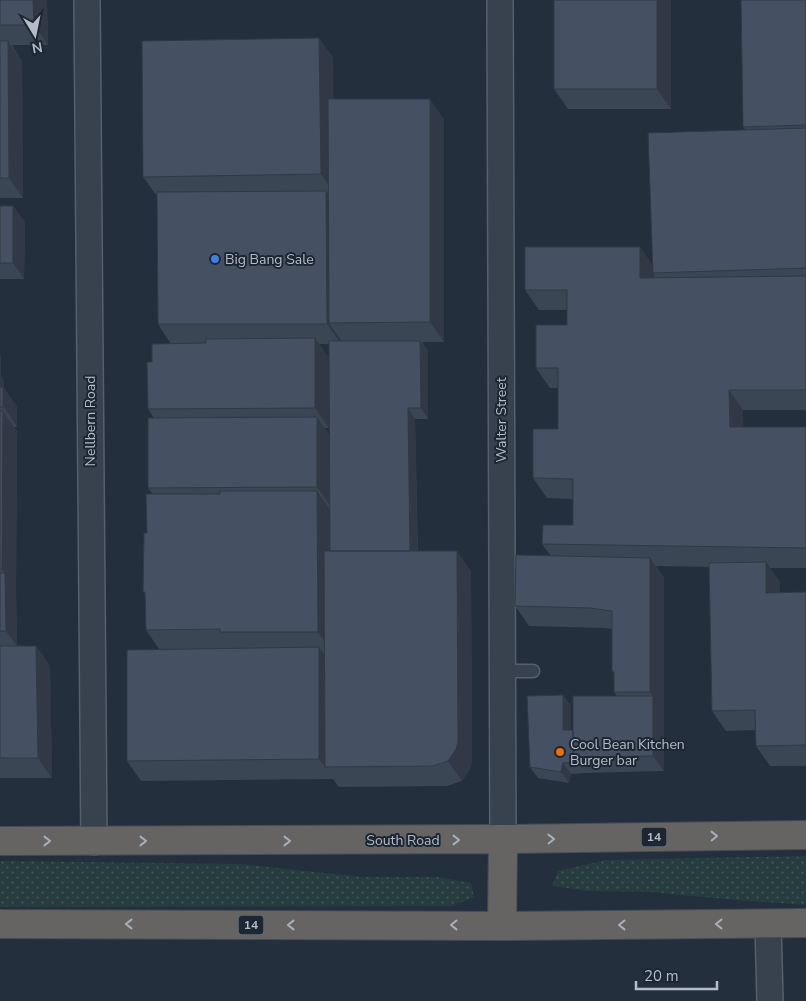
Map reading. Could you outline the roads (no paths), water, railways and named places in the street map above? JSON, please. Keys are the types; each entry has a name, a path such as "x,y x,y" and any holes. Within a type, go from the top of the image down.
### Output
{"highway":[{"name":"South Road","path":"0,841 502,839 806,835"},
{"path":"502,839 502,926"},
{"name":"14","path":"0,924 502,926 806,924"}],"street":[{"name":"Nellbern Road","path":"87,0 94,842"},
{"name":"Walter Street","path":"500,0 502,839"},
{"path":"768,924 770,1001"}],"lane":[{"path":"502,670 534,670"}],"place":[{"name":"Big Bang Sale","path":"215,259"},
{"name":"Cool Bean Kitchen Burger bar","path":"560,752"}]}
